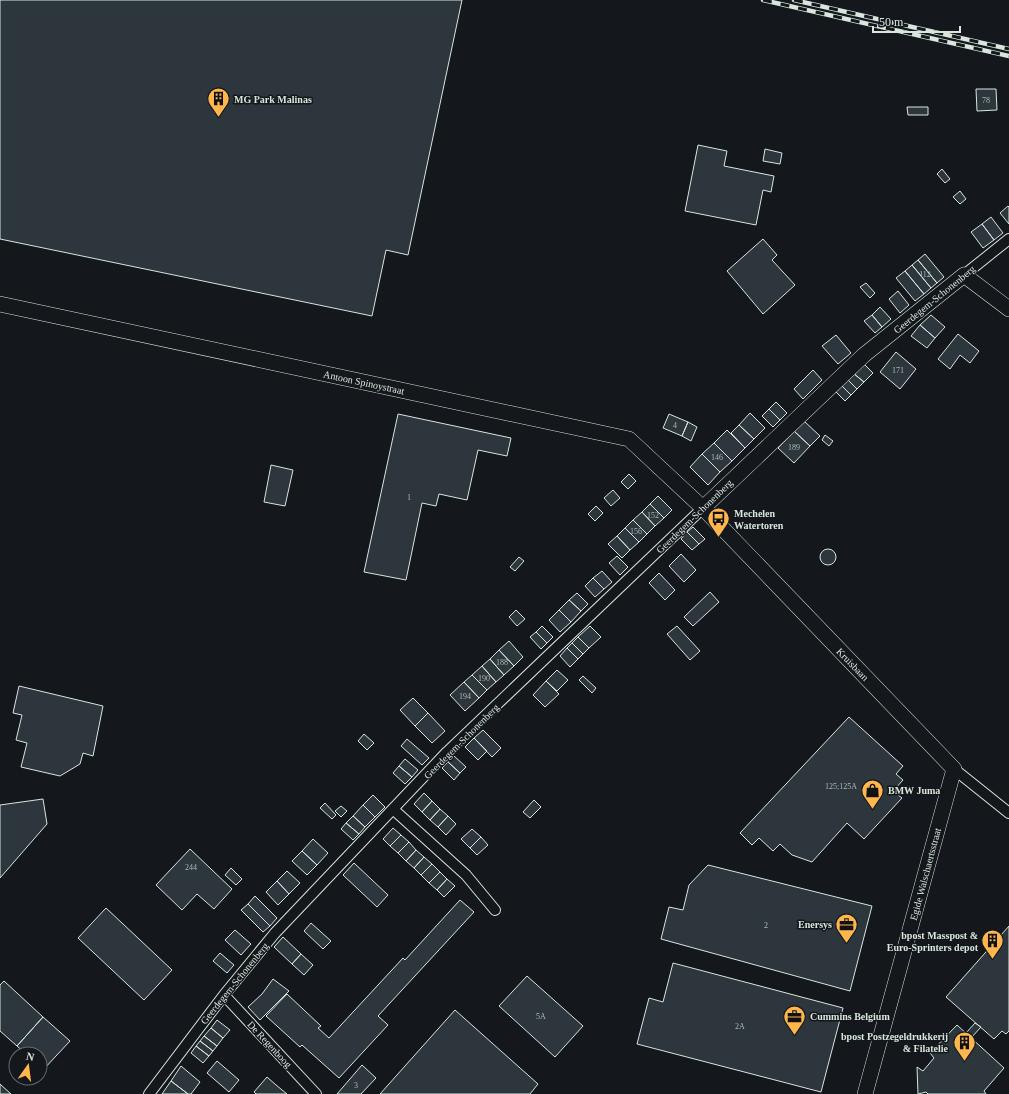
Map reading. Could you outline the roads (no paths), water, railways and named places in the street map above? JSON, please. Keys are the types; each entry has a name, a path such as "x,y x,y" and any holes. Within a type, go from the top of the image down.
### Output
{"street":[{"name":"Geerdegem-Schonenberg","path":"150,1094 224,995 275,933 453,747 864,355 1009,238"},
{"path":"964,275 1009,309"},
{"name":"Antoon Spinoystraat","path":"0,304 629,439 703,508"},
{"name":"Kruisbaan","path":"703,508 954,769 1009,813"},
{"name":"Egide Walschaertsstraat","path":"864,1094 954,769"},
{"path":"394,810 466,875 495,910"},
{"name":"De Regenboog","path":"224,995 316,1094"}],"railway":[{"path":"763,0 1009,56"},
{"path":"794,0 1009,49"}],"place":[{"name":"MG Park Malinas","path":"218,118"},
{"name":"Mechelen Watertoren","path":"719,538"},
{"name":"BMW Juma","path":"873,810"},
{"name":"Enersys","path":"847,944"},
{"name":"bpost Masspost & Euro-Sprinters depot","path":"993,960"},
{"name":"Cummins Belgium","path":"794,1036"},
{"name":"bpost Postzegeldrukkerij & Filatelie","path":"964,1062"}]}
